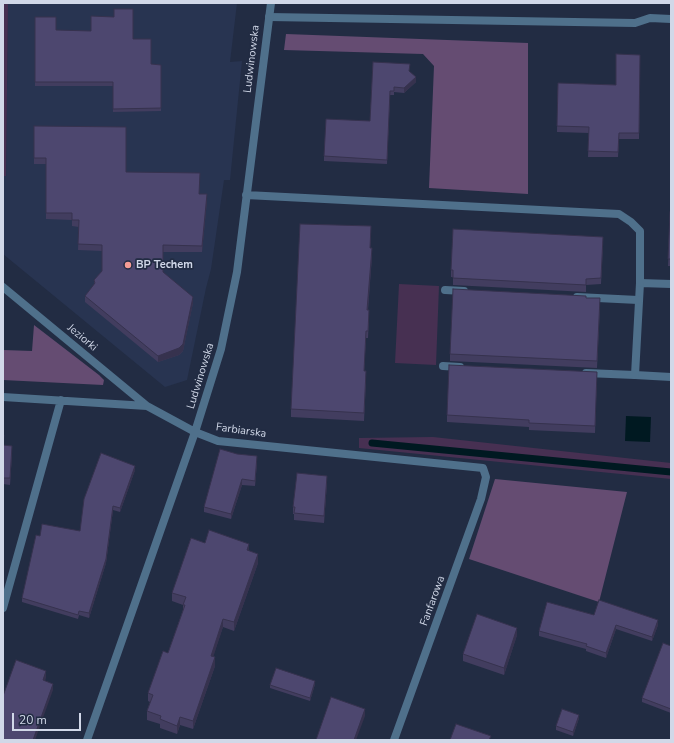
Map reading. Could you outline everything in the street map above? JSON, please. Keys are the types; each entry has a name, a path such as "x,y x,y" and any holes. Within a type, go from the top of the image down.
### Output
{"street":[{"name":"Ludwinowska","path":"87,740 195,432 221,349 237,272 271,3"},
{"path":"269,16 635,23 650,18 671,19"},
{"path":"246,195 619,214 632,222 640,231 640,283 635,375"},
{"path":"640,283 671,284"},
{"name":"Jeziorki","path":"3,286 147,406"},
{"path":"445,290 476,292"},
{"path":"569,296 638,300"},
{"path":"443,366 467,367"},
{"path":"579,372 671,377"},
{"name":"Farbiarska","path":"3,397 147,406 195,432 218,441 483,468"},
{"path":"3,608 61,400"},
{"name":"Fanfarowa","path":"394,740 481,499 486,477 483,468"}],"shaded area":[{"path":"3,3 8,3 6,176 3,176"},
{"path":"8,3 237,3 230,62 242,61 230,180 224,180 211,269 187,380 165,387 3,254 3,176 6,176"},
{"path":"286,34 528,43 528,194 429,188 434,66 423,54 284,50"},
{"path":"399,284 439,286 436,365 395,363"},
{"path":"34,325 99,375 104,380 103,385 3,380 3,350 32,351"},
{"path":"626,416 651,417 650,442 625,441"},
{"path":"433,437 671,463 671,479 359,448 359,438"},
{"path":"495,479 627,492 599,602 469,559"}],"building":[{"path":"114,9 133,9 133,39 151,39 151,64 161,65 161,108 113,109 113,82 35,82 35,17 56,17 56,30 91,31 91,16 114,17"},
{"path":"616,54 640,55 639,133 619,133 618,152 588,151 589,127 557,126 558,83 616,85"},
{"path":"373,62 410,64 409,71 416,77 404,88 394,87 394,91 390,91 387,160 324,156 326,119 370,121"},
{"path":"34,126 126,127 126,172 200,173 199,194 207,194 202,246 163,245 163,272 193,297 183,344 179,348 158,356 85,296 95,283 94,280 102,271 102,245 78,244 79,220 72,220 72,213 46,213 46,158 34,158"},
{"path":"670,212 671,259 668,259"},
{"path":"300,224 371,226 370,248 372,248 367,310 369,310 368,331 366,331 364,371 366,371 364,413 291,409"},
{"path":"453,229 603,237 601,278 586,279 586,285 453,278 453,270 451,270"},
{"path":"453,289 600,298 597,361 450,354"},
{"path":"449,365 597,372 595,426 529,423 529,420 447,415"},
{"path":"3,445 12,446 10,478 3,478"},
{"path":"220,449 237,454 257,456 255,481 242,479 231,514 204,507"},
{"path":"101,453 135,466 120,508 113,506 106,559 89,613 79,611 78,615 22,598 36,535 40,536 42,524 80,531 84,499"},
{"path":"297,473 327,476 324,516 294,513 295,507 293,507"},
{"path":"209,530 249,544 247,550 258,554 234,622 223,619 211,656 215,657 193,721 180,717 177,726 160,719 161,716 147,711 153,695 148,693 163,651 168,653 185,605 183,605 186,597 172,593 191,538 205,543"},
{"path":"599,600 658,620 652,637 616,625 606,653 586,646 587,644 539,631 547,602 594,615"},
{"path":"477,614 517,628 504,668 463,654"},
{"path":"663,643 671,646 671,709 642,698"},
{"path":"16,660 46,671 43,680 53,684 33,740 3,740 3,696"},
{"path":"276,668 315,681 310,698 270,685"},
{"path":"331,697 365,709 354,740 316,740"},
{"path":"562,709 579,715 573,732 556,726"},
{"path":"456,724 491,736 489,740 450,740"}],"waterway":[{"path":"372,443 671,472"}],"place":[{"name":"BP Techem","path":"128,265"}]}
